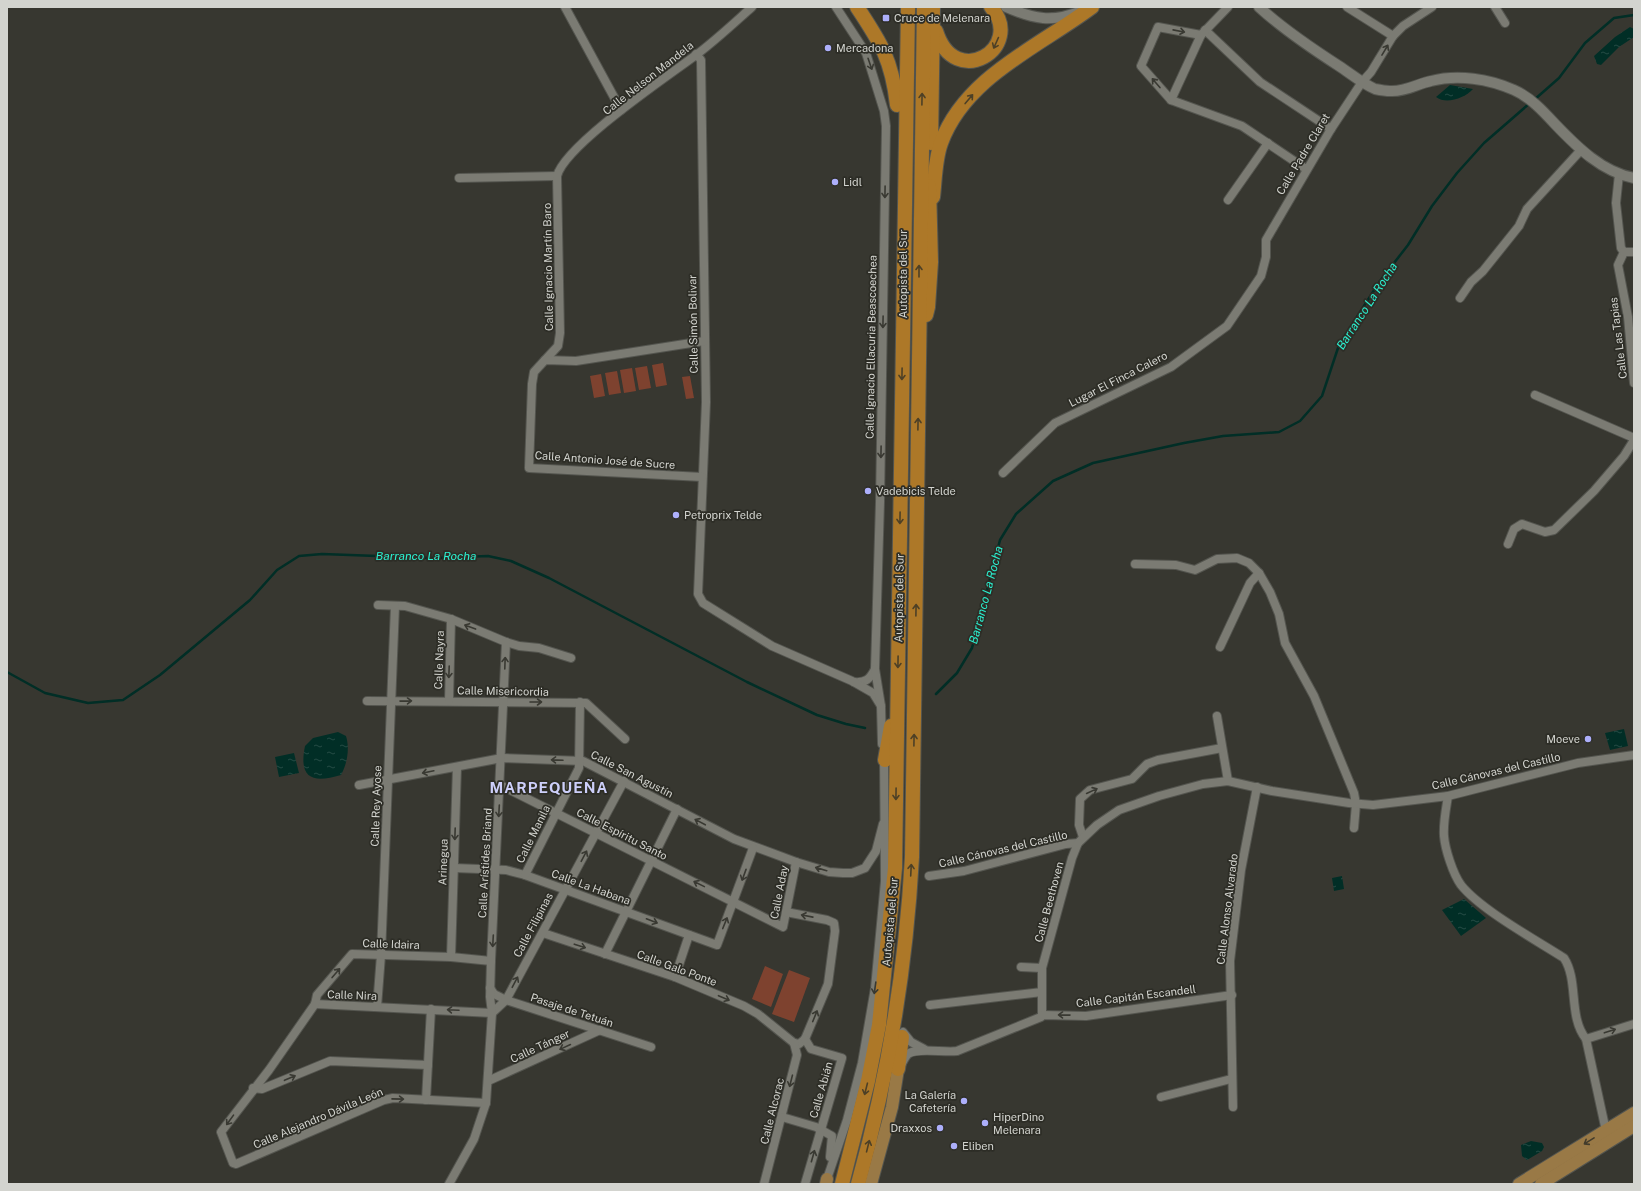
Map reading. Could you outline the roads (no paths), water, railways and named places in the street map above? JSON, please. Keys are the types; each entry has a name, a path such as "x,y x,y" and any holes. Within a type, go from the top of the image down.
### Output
{"highway":[{"path":"857,7 878,38 888,59 894,79 897,105"},
{"path":"899,7 897,105 898,179 903,223"},
{"name":"Autopista del Sur","path":"842,1184 868,1081 879,1025 895,868 903,223 908,7"},
{"name":"Autopista del Sur","path":"858,1184 882,1090 894,1028 909,909 912,857 924,7"},
{"path":"919,338 928,307 931,222 929,180 934,25 933,7"},
{"path":"934,25 944,50 958,59 975,61 990,54 999,41 1000,23 991,7"},
{"path":"931,222 941,143 968,99 995,73 1092,7"},
{"path":"885,760 898,685"},
{"path":"898,1069 914,950 909,909"}],"main road":[{"path":"871,1184 892,1108 898,1069"},
{"path":"1519,1184 1634,1113"},
{"path":"1540,1184 1634,1126"},
{"path":"877,1184 881,1148"}],"street":[{"path":"565,7 621,110"},
{"name":"Calle Nelson Mandela","path":"558,173 588,140 621,110 696,54 752,7"},
{"name":"Calle Ignacio Ellacuria Beascoechea","path":"826,1182 847,1120 862,1063 875,988 885,881 885,760 881,706 875,669 880,494 886,126 884,112 866,53 836,7"},
{"path":"1006,7 1029,17 1054,19 1080,12 1089,7"},
{"path":"1017,7 1043,13 1063,12 1074,7"},
{"path":"1171,100 1203,32 1228,7"},
{"path":"1259,7 1279,26 1362,82 1376,89 1392,91 1406,90 1448,77 1463,78 1504,86 1525,96 1581,150 1619,174 1634,178"},
{"path":"1347,7 1393,36"},
{"name":"Calle Padre Claret","path":"1266,240 1306,169 1362,82 1371,72 1393,36 1403,26 1432,7"},
{"path":"1495,7 1505,24"},
{"path":"1306,169 1242,126 1171,100 1141,66 1158,27 1203,32 1260,82 1331,129"},
{"name":"Calle Simón Bolivar","path":"696,54 700,60 706,402 698,594 703,603 772,646 852,681"},
{"path":"1228,200 1268,143"},
{"path":"1460,298 1471,282 1483,271 1519,226 1527,209 1581,150"},
{"path":"458,178 558,173"},
{"name":"Calle Ignacio Martín Baro","path":"534,372 558,346 560,333 558,173"},
{"name":"Calle Las Tapias","path":"1619,174 1616,202 1621,248 1624,252 1618,265 1628,317 1634,383"},
{"name":"Lugar El Finca Calero","path":"1003,472 1055,423 1171,367 1227,326 1261,276 1266,257 1266,240"},
{"path":"1624,252 1634,252"},
{"path":"546,360 576,361 704,341"},
{"name":"Calle Antonio José de Sucre","path":"534,372 530,468 702,477"},
{"path":"1508,544 1514,529 1522,524 1545,532 1554,530 1594,491 1624,456 1634,439 1536,395"},
{"path":"1135,564 1176,565 1196,570 1217,559 1237,558 1249,563 1259,573 1270,592 1279,614 1285,643 1314,696 1354,793 1356,804 1354,828"},
{"path":"1220,648 1250,584 1259,573"},
{"path":"378,605 405,606 451,620 506,642 520,646 539,648 571,658"},
{"name":"Calle Rey Ayose","path":"378,1007 395,606"},
{"name":"Calle Nayra","path":"448,701 451,620"},
{"name":"Calle Arístides Briand","path":"449,1184 471,1146 486,1103 492,1013 490,988 491,961 497,870 506,642"},
{"path":"852,681 863,682 870,678 875,669"},
{"path":"852,681 873,693 881,706"},
{"name":"Calle Misericordia","path":"367,702 580,702"},
{"path":"580,702 586,703 625,739"},
{"name":"Calle Manila","path":"525,875 555,812 579,768 580,702"},
{"path":"1217,716 1228,781"},
{"path":"1080,840 1080,799 1090,790 1132,779 1147,764 1158,760 1222,748"},
{"name":"Calle Cánovas del Castillo","path":"929,876 964,871 1080,840 1119,810 1159,796 1203,784 1228,781 1356,804 1374,805 1448,796 1578,763 1634,754"},
{"name":"Calle San Agustín","path":"359,785 388,781 502,758 578,760 624,781 753,848 830,872 843,873 859,871 865,868 871,860 884,824"},
{"name":"Arinegua","path":"451,957 457,767"},
{"name":"Calle Filipinas","path":"492,1013 506,1000 624,781"},
{"name":"Calle Espíritu Santo","path":"500,786 734,901 783,927"},
{"name":"Calle Alonso Alvarado","path":"1233,1107 1231,1079 1232,995 1230,961 1241,870 1257,787"},
{"path":"1448,796 1444,836 1447,851 1460,884 1497,915 1564,958 1570,967 1572,989 1580,1033 1586,1039 1606,1131"},
{"path":"605,954 677,809"},
{"name":"Calle Beethoven","path":"1042,1015 1042,968 1072,858 1080,840"},
{"path":"734,901 753,848"},
{"name":"Calle Aday","path":"783,927 796,862"},
{"name":"Calle La Habana","path":"454,868 497,870 525,875 717,945 734,901"},
{"path":"786,912 827,920 834,923 835,931 830,976 805,1039 799,1044 794,1043"},
{"name":"Calle Galo Ponte","path":"543,933 675,977 744,1006 758,1014 794,1043"},
{"path":"675,977 689,936"},
{"name":"Calle Idaira","path":"314,1004 317,995 352,954 451,957 491,961"},
{"path":"1022,967 1042,968"},
{"name":"Pasaje de Tetuán","path":"490,988 494,994 506,1000 651,1047"},
{"path":"930,1005 1042,992"},
{"name":"Calle Capitán Escandell","path":"898,1069 908,1054 916,1051 957,1051 1041,1017 1042,1015 1086,1016 1232,995"},
{"name":"Calle Nira","path":"233,1163 221,1132 268,1070 314,1004 492,1013"},
{"path":"426,1100 431,1009"},
{"path":"1586,1039 1634,1024"},
{"name":"Calle Tánger","path":"488,1081 600,1030"},
{"name":"Calle Capitán Escandell","path":"903,1031 911,1042 931,1052"},
{"path":"797,1055 811,1049 805,1039"},
{"name":"Calle Alcorac","path":"764,1184 797,1055 794,1043"},
{"name":"Calle Abián","path":"811,1049 842,1058 821,1129"},
{"path":"253,1088 262,1089 330,1061 428,1065"},
{"path":"1162,1097 1231,1079"},
{"name":"Calle Alejandro Dávila León","path":"233,1163 242,1163 384,1100 393,1098 486,1103"},
{"path":"782,1117 821,1129 832,1136 826,1182"},
{"path":"805,1184 821,1129"}],"water":[{"path":"1630,27 1634,29 1634,37 1619,47 1601,65 1597,64 1594,56 1615,37"},
{"path":"1450,85 1473,89 1460,98 1445,100 1436,97"},
{"path":"1624,729 1628,746 1610,750 1605,733"},
{"path":"338,732 346,736 348,746 345,766 341,775 323,779 310,776 306,772 304,766 303,757 305,746 313,738"},
{"path":"294,753 299,773 279,777 275,757"},
{"path":"1342,876 1344,889 1334,891 1332,878"},
{"path":"1464,899 1486,918 1461,936 1442,910"},
{"path":"1531,1141 1542,1143 1544,1147 1542,1151 1527,1160 1522,1156 1521,1145"}],"waterway":[{"name":"Barranco La Rocha","path":"1534,100 1559,78 1585,43 1614,18 1634,15"},
{"name":"Barranco La Rocha","path":"936,694 957,673 972,648 1000,540 1016,514 1053,481 1093,463 1223,436 1279,432 1300,421 1322,396 1339,345 1380,281 1408,245 1432,206 1457,173 1484,143 1530,103"},
{"name":"Barranco La Rocha","path":"7,672 45,693 88,703 123,700 160,675 250,600 277,570 299,556 322,554 433,558 488,556 511,561 549,578 747,682 817,715 865,728"}],"place":[{"name":"Cruce de Melenara","path":"886,18"},
{"name":"Mercadona","path":"828,48"},
{"name":"Lidl","path":"835,182"},
{"name":"Vadebicis Telde","path":"868,491"},
{"name":"Petroprix Telde","path":"676,515"},
{"name":"Moeve","path":"1588,739"},
{"name":"La Galería Cafetería","path":"964,1101"},
{"name":"HiperDino Melenara","path":"985,1123"},
{"name":"Draxxos","path":"940,1128"},
{"name":"Eliben","path":"954,1146"}],"district":[{"name":"MARPEQUEÑA","path":"549,787"}]}
